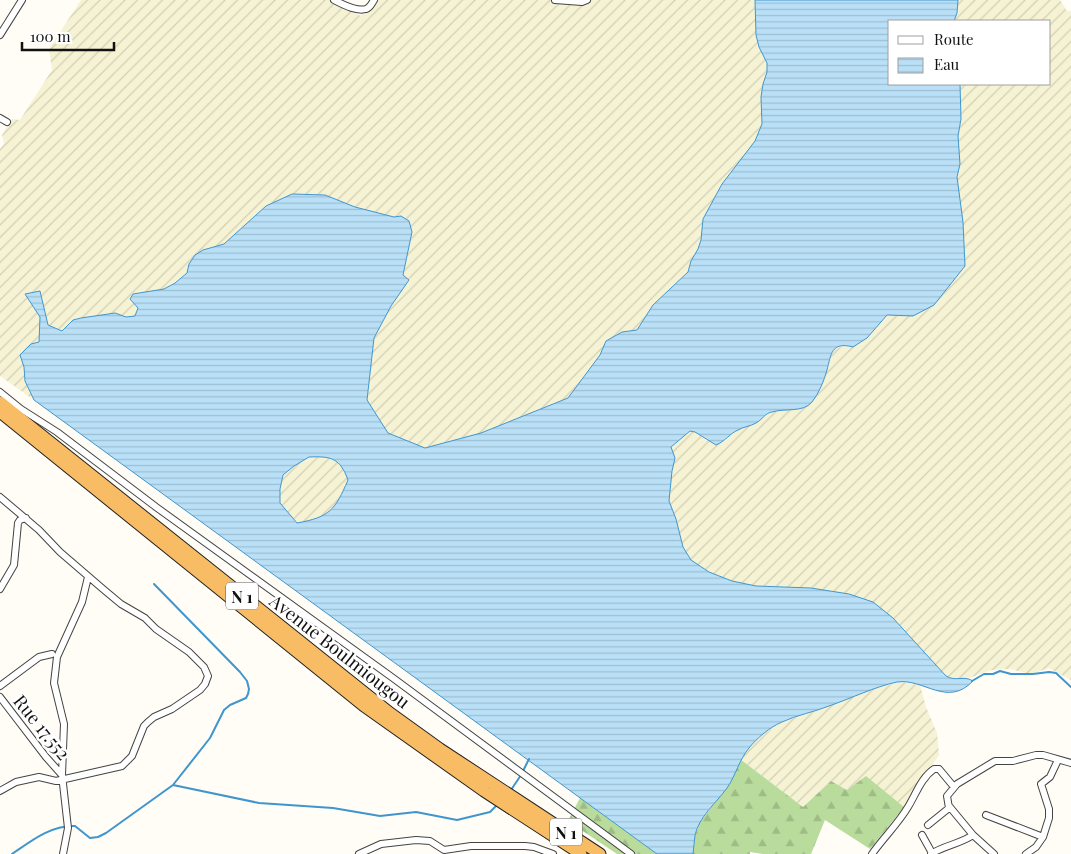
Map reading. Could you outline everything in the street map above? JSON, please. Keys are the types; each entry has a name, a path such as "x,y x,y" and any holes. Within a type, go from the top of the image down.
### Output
{"highway":[{"name":"Avenue Boulmiougou","path":"0,402 375,702 487,787"},
{"name":"Avenue Boulmiougou","path":"0,412 364,706 529,815 581,854"},
{"name":"Avenue Boulmiougou","path":"529,815 600,854"}],"street":[{"path":"0,35 22,0"},
{"path":"334,0 352,8 364,9 370,6 374,0"},
{"path":"554,0 582,2 587,0"},
{"path":"0,118 8,122"},
{"path":"0,392 21,409 57,432 156,508 393,678 632,854"},
{"path":"0,497 26,518 88,577 121,604 145,618 156,629 189,652 204,667 208,676 200,690 172,709 154,717 144,726 132,756 122,766 62,777 56,781 39,776 16,782 0,791"},
{"path":"0,588 14,565 18,523 26,518"},
{"path":"64,854 68,828 62,777 64,724 54,684 55,656 82,602 88,577"},
{"path":"0,686 30,663 46,654 55,656"},
{"name":"Rue 17.552","path":"0,697 62,777"},
{"path":"994,854 974,835 950,806 947,796 954,787 995,761 1013,761 1036,755 1044,755 1071,763"},
{"path":"1026,854 1036,847 1043,837 1049,818 1049,809 1041,784 1050,776 1058,760"},
{"path":"872,854 907,808 929,773 934,769 938,769 954,787"},
{"path":"928,825 950,806"},
{"path":"986,815 1043,837"},
{"path":"922,835 931,854 942,847 961,842 974,835"},
{"path":"359,854 381,844 416,840 430,841 444,850 471,846 525,846 534,847 553,854"}],"shaded area":[{"path":"81,0 330,0 361,16 372,0 755,0 756,35 767,63 767,72 761,97 762,124 755,141 703,219 701,240 688,272 653,305 637,330 622,332 606,341 600,355 568,398 481,433 425,448 388,433 367,400 374,338 391,306 409,280 403,276 412,232 394,217 355,207 325,195 245,226 224,244 203,250 189,264 187,273 164,289 132,295 134,304 138,308 135,316 126,317 114,313 81,318 73,320 63,331 48,325 40,291 25,294 40,317 39,342 21,355 25,381 34,400 0,376 0,149 4,143 2,135 12,119 20,120 52,70 49,49"},
{"path":"958,0 1060,0 1067,11 1071,11 1071,680 1049,668 1031,674 1010,669 992,670 969,678 952,680 946,676 893,618 849,594 811,588 756,586 732,581 709,572 691,560 683,547 669,501 675,458 671,448 690,431 695,432 706,440 725,441 736,430 756,423 769,412 785,409 797,410 827,369 829,356 835,349 845,345 853,347 867,338 887,315 899,316 934,305 965,266 957,177 960,164 958,136 961,119 960,85 1051,85 1051,20 954,20"},
{"path":"309,457 325,457 334,460 343,466 348,480 338,503 319,519 297,523 280,503 280,489 283,476 294,466"},
{"path":"900,682 920,685 926,707 937,733 939,755 904,807 866,777 847,790 831,781 803,807 740,759 750,746 782,722 870,690"}],"green space":[{"path":"740,759 803,807 831,781 847,790 866,776 904,807 870,849 825,820 811,854 763,854 750,852 750,854 693,854 695,835 700,822 728,786"},
{"path":"580,798 657,854 617,854 568,821"}],"water":[{"path":"755,0 958,0 954,20 888,20 888,85 960,85 961,119 958,136 960,164 957,177 963,222 965,266 934,305 913,316 887,315 867,338 853,347 840,346 836,348 831,355 819,391 812,402 804,408 777,411 765,415 756,423 740,429 716,445 690,431 671,447 675,458 669,501 683,547 691,560 709,572 732,581 756,586 811,588 849,594 873,602 893,618 946,676 973,681 963,689 954,692 935,690 907,682 897,682 777,724 764,733 749,748 727,788 700,822 695,835 693,854 657,854 34,400 25,381 24,367 20,355 31,344 39,342 40,317 25,294 40,291 48,325 62,331 73,320 81,318 115,313 126,317 135,316 138,308 130,299 133,294 164,289 175,283 187,273 189,264 195,255 203,250 224,244 266,206 292,194 325,195 355,207 394,217 401,216 409,221 412,232 403,275 409,280 391,306 374,338 367,400 388,433 425,448 481,433 568,398 600,355 606,341 622,332 637,330 653,305 688,272 701,240 703,219 722,184 755,141 762,124 761,97 767,72 767,63 759,47 756,35","holes":["309,457 323,457 338,463 348,480 339,499 330,511 317,518 297,523 280,503 283,475"]}],"waterway":[{"path":"12,854 42,835 66,826 75,826 90,838 106,833 173,785 210,738 224,710 230,705 246,698 249,689 247,681 240,672 154,584"},
{"path":"972,681 984,674 993,674 1000,671 1011,674 1049,672 1056,673 1071,687"},
{"path":"523,771 529,759"},
{"path":"511,790 521,775"},
{"path":"173,785 259,803 333,808 380,816 416,812 457,820 490,812 498,804"}]}
